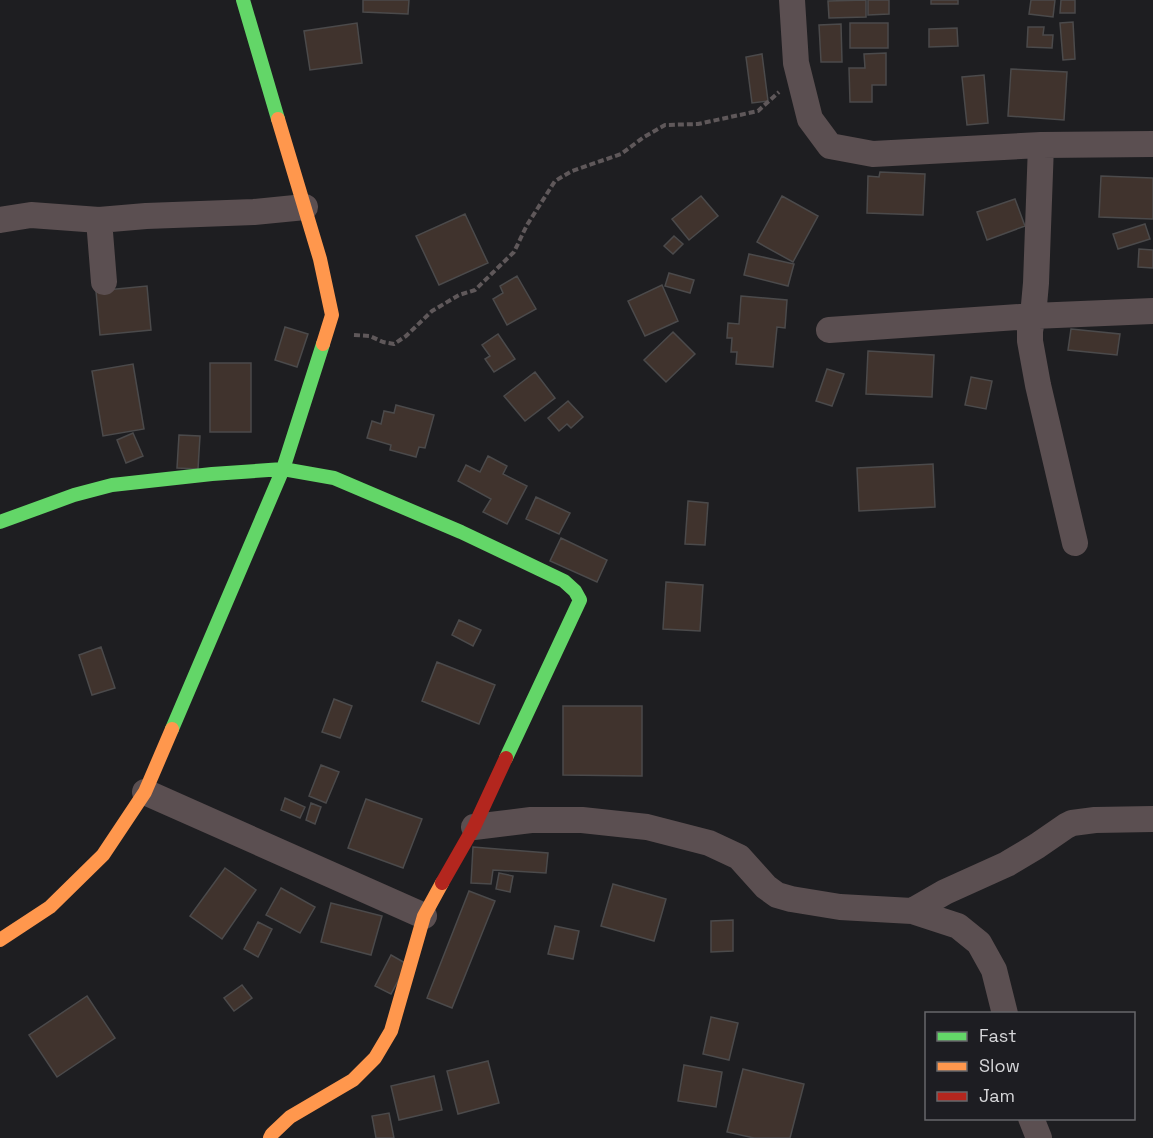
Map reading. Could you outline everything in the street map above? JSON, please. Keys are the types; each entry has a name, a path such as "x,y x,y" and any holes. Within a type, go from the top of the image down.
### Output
{"street":[{"path":"0,940 50,907 103,855 145,792 283,469 332,315 320,259 243,0"},
{"path":"792,0 796,63 810,118 830,146 873,154 1041,145 1153,144"},
{"path":"1041,145 1030,341 1075,543"},
{"path":"0,220 31,215 99,220 305,207"},
{"path":"99,220 104,282"},
{"path":"829,330 1033,316 1153,311"},
{"path":"0,522 74,495 112,485 283,469 334,478 461,532 564,581 580,600 474,827 424,916 391,1031 375,1058 353,1080 290,1117 270,1138"},
{"path":"145,792 424,916"},
{"path":"912,912 945,891 1007,864 1072,823 1095,820 1153,819"},
{"path":"474,827 531,820 582,820 647,827 709,843 739,857 766,887 777,895 791,900 840,907 912,912 958,926 979,943 994,970 1004,1012"},
{"path":"1031,1120 1039,1138"}],"path":[{"path":"332,315 354,334 370,336 394,344 406,336 432,311 459,295 475,290 514,252 527,225 555,181 572,171 621,153 665,125 698,124 758,111 781,91 796,63"}],"building":[{"path":"363,0 409,0 408,14 363,12"},
{"path":"866,0 866,17 829,18 828,1"},
{"path":"868,0 889,0 889,14 868,15"},
{"path":"931,0 958,0 958,4 931,4"},
{"path":"1031,0 1055,0 1053,17 1029,14"},
{"path":"1061,0 1075,0 1075,13 1060,13"},
{"path":"1073,22 1075,59 1063,60 1060,23"},
{"path":"357,23 362,63 310,70 304,31"},
{"path":"850,23 888,23 888,48 850,48"},
{"path":"841,24 842,62 821,62 819,25"},
{"path":"1028,27 1044,27 1043,35 1053,35 1052,48 1027,47"},
{"path":"957,28 958,46 929,47 929,29"},
{"path":"886,53 886,85 872,85 872,102 850,102 849,68 865,68 864,54"},
{"path":"762,54 768,101 752,103 746,57"},
{"path":"1011,69 1067,72 1064,120 1008,116"},
{"path":"984,75 988,123 967,125 962,77"},
{"path":"880,172 925,174 923,215 867,213 868,176 879,177"},
{"path":"1101,176 1153,178 1153,219 1099,217"},
{"path":"701,196 718,216 689,240 672,219"},
{"path":"782,196 818,216 793,262 757,242"},
{"path":"1015,199 1025,226 987,240 977,212"},
{"path":"465,214 488,263 439,285 416,236"},
{"path":"1145,224 1150,239 1118,249 1113,234"},
{"path":"674,236 683,244 673,254 664,246"},
{"path":"1139,249 1153,250 1153,268 1138,267"},
{"path":"749,254 794,264 788,286 744,275"},
{"path":"669,273 694,280 690,293 665,286"},
{"path":"517,276 536,309 507,325 493,299 503,293 500,286"},
{"path":"662,285 678,321 645,336 628,301"},
{"path":"147,286 151,330 100,335 96,291"},
{"path":"741,296 787,300 785,328 777,327 773,367 736,364 737,352 731,352 732,338 727,338 728,323 739,324"},
{"path":"285,327 308,334 297,367 275,360"},
{"path":"1071,329 1120,334 1117,355 1068,350"},
{"path":"673,332 695,354 666,382 644,360"},
{"path":"498,334 515,359 494,372 485,359 490,356 482,345"},
{"path":"868,351 934,355 932,397 866,394"},
{"path":"210,363 251,363 251,432 210,432"},
{"path":"133,364 144,429 103,436 92,371"},
{"path":"827,369 844,374 832,406 816,401"},
{"path":"535,372 555,398 525,421 504,396"},
{"path":"971,377 992,381 986,409 965,405"},
{"path":"568,401 583,417 571,428 567,424 559,431 548,418"},
{"path":"396,405 434,415 425,448 419,447 416,457 390,450 391,445 367,438 372,421 381,424 384,411 394,413"},
{"path":"133,433 143,456 126,463 117,440"},
{"path":"179,435 200,436 198,469 177,468"},
{"path":"488,456 507,466 503,474 527,486 507,524 483,512 491,499 458,481 466,465 480,472"},
{"path":"933,464 935,507 859,511 857,468"},
{"path":"536,497 570,513 559,534 526,519"},
{"path":"688,501 708,503 705,545 685,544"},
{"path":"561,538 607,560 597,582 550,561"},
{"path":"666,582 703,585 700,631 663,629"},
{"path":"459,620 481,630 473,646 452,635"},
{"path":"101,647 115,688 92,695 79,655"},
{"path":"437,662 495,685 479,724 422,701"},
{"path":"334,699 352,706 340,738 322,732"},
{"path":"563,706 642,706 642,776 563,775"},
{"path":"321,765 339,772 326,803 309,796"},
{"path":"285,798 305,807 300,818 281,810"},
{"path":"366,799 422,819 403,868 348,848"},
{"path":"311,803 321,807 315,824 306,820"},
{"path":"473,847 548,853 546,873 493,870 491,884 471,883"},
{"path":"225,868 256,890 222,939 190,916"},
{"path":"499,873 513,876 510,892 496,889"},
{"path":"613,884 666,899 654,941 601,926"},
{"path":"281,888 315,907 300,933 266,915"},
{"path":"469,891 495,901 452,1008 427,998"},
{"path":"331,903 382,916 371,955 321,942"},
{"path":"733,920 733,951 711,952 711,921"},
{"path":"258,922 272,929 258,957 244,949"},
{"path":"555,926 579,931 573,959 548,954"},
{"path":"391,955 407,964 391,994 375,986"},
{"path":"242,985 252,998 234,1011 224,998"},
{"path":"87,996 115,1038 57,1077 29,1035"},
{"path":"711,1017 738,1023 729,1060 703,1054"},
{"path":"488,1061 499,1103 458,1114 447,1071"},
{"path":"684,1065 722,1072 716,1107 678,1101"},
{"path":"743,1069 804,1084 790,1138 754,1138 727,1132"},
{"path":"434,1076 442,1110 399,1120 391,1086"},
{"path":"389,1113 394,1138 376,1138 372,1116"}],"traffic: fast":[{"path":"243,0 278,119"},
{"path":"172,729 283,469 323,344"},
{"path":"0,522 74,495 112,485 283,469 334,478 461,532 564,581 575,591 580,600 506,758"}],"traffic: slow":[{"path":"278,119 320,259 332,315 323,344"},
{"path":"0,940 50,907 103,855 145,792 172,729"},
{"path":"270,1138 290,1117 353,1080 375,1058 391,1031 424,916 442,883"}],"traffic: jam":[{"path":"442,883 474,827 506,758"}]}
